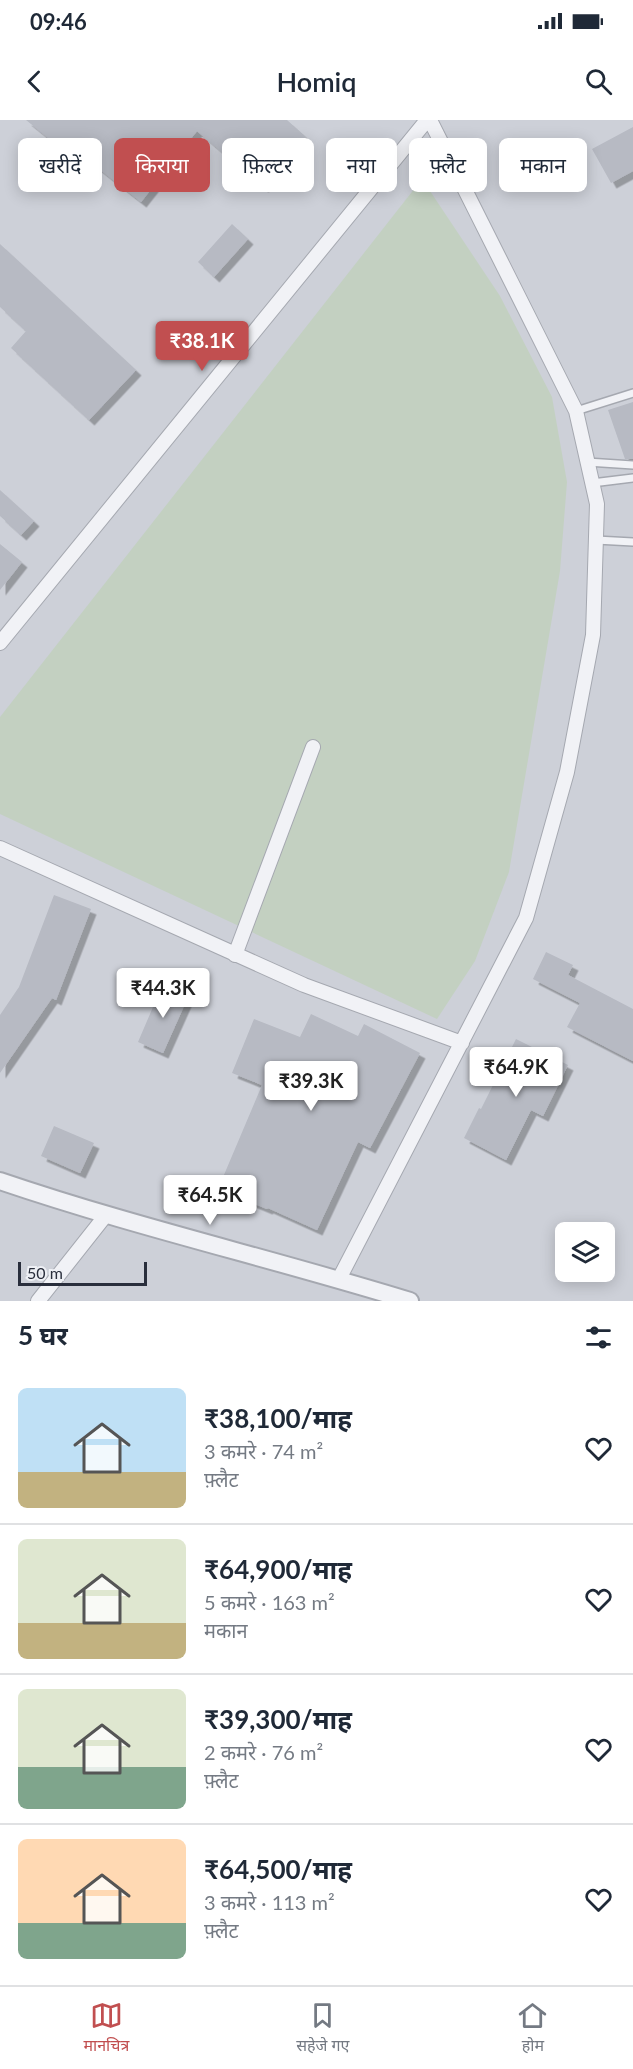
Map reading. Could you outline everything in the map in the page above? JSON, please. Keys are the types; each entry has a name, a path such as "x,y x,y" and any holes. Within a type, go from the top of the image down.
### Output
{"street":[{"path":"0,643 428,120 576,411 597,504 593,635 567,772 526,918 339,1279"},
{"path":"235,955 313,747"},
{"path":"0,848 304,985 462,1043"},
{"path":"0,1181 106,1215 339,1279 410,1301"},
{"path":"38,1301 106,1215"}],"lane":[{"path":"576,411 633,393"},
{"path":"587,462 633,465"},
{"path":"592,483 633,478"},
{"path":"596,540 633,542"}],"shaded area":[{"path":"0,120 633,120 633,1301 0,1301"}],"green space":[{"path":"412,192 431,192 500,296 552,397 567,482 560,571 509,872 475,961 437,1019 0,814 0,717"}],"building":[{"path":"26,120 287,120 306,137 222,138 222,152 210,142 210,138 205,138 197,131 191,138 114,138 114,181 102,171 102,138 48,138"},
{"path":"633,127 633,171 611,183 592,149"},
{"path":"128,192 149,192 141,202"},
{"path":"232,224 248,239 214,277 198,262"},
{"path":"0,244 136,370 89,420 11,348 26,331 0,307"},
{"path":"633,402 633,459 625,459 608,410"},
{"path":"0,490 34,521 21,535 0,516"},
{"path":"0,544 22,562 0,590"},
{"path":"54,895 91,909 56,1000 52,998 0,1073 0,1015 19,987"},
{"path":"546,952 573,965 568,975 633,1009 633,1061 567,1027 580,1003 533,979"},
{"path":"162,986 188,997 163,1053 138,1042"},
{"path":"311,1014 358,1036 364,1024 420,1053 370,1148 358,1142 317,1230 218,1189 262,1085 232,1073 254,1019 300,1037"},
{"path":"516,1039 568,1065 543,1116 531,1110 506,1160 464,1138"},
{"path":"54,1126 94,1143 80,1173 41,1156"}]}
